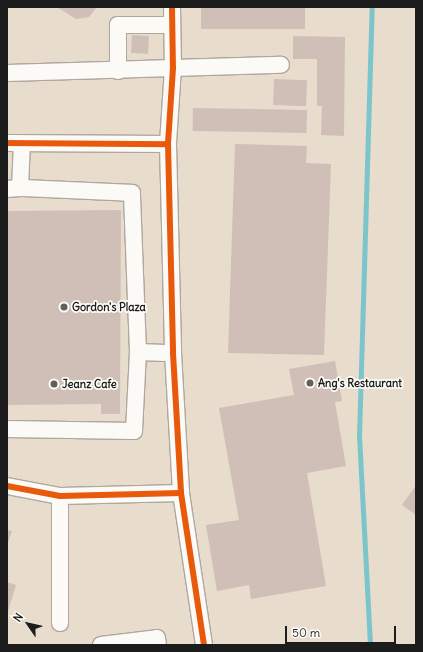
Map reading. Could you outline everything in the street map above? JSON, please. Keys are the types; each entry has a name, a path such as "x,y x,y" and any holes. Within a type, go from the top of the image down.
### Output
{"street":[{"path":"172,7 173,68 168,144 173,353 181,493 204,645"},
{"path":"118,70 118,25 172,25"},
{"path":"7,73 281,65"},
{"path":"7,429 134,431 138,352 132,193 14,189 14,143 168,144"},
{"path":"138,352 173,353"},
{"path":"7,486 60,496 181,493"},
{"path":"60,496 60,623"},
{"path":"101,645 156,638 158,645"}],"building":[{"path":"57,7 97,7 89,17 76,19"},
{"path":"201,7 305,7 305,29 201,29"},
{"path":"132,35 149,36 148,54 131,53"},
{"path":"293,36 345,37 344,136 321,135 322,106 317,106 317,59 293,59"},
{"path":"274,79 307,80 306,106 273,105"},
{"path":"193,108 307,110 307,133 193,131"},
{"path":"235,144 307,146 306,163 331,164 324,355 228,353"},
{"name":"Gordon's Plaza","path":"121,210 120,414 101,414 101,404 7,405 7,211"},
{"path":"335,361 342,401 335,402 346,466 307,473 326,586 251,599 249,585 217,591 206,525 239,520 219,408 294,395 289,369"},
{"path":"416,485 416,515 402,505"},
{"path":"7,530 12,531 7,546"},
{"path":"7,582 16,585 7,615"}],"waterway":[{"path":"370,645 359,436 372,7"}],"cycle path":[{"path":"172,7 173,68 168,144 173,353 181,493 204,645"},
{"path":"7,143 168,144"},
{"path":"7,486 60,496 181,493"}],"place":[{"name":"Gordon's Plaza","path":"64,307"},
{"name":"Ang's Restaurant","path":"310,383"},
{"name":"Jeanz Cafe","path":"54,384"}]}
